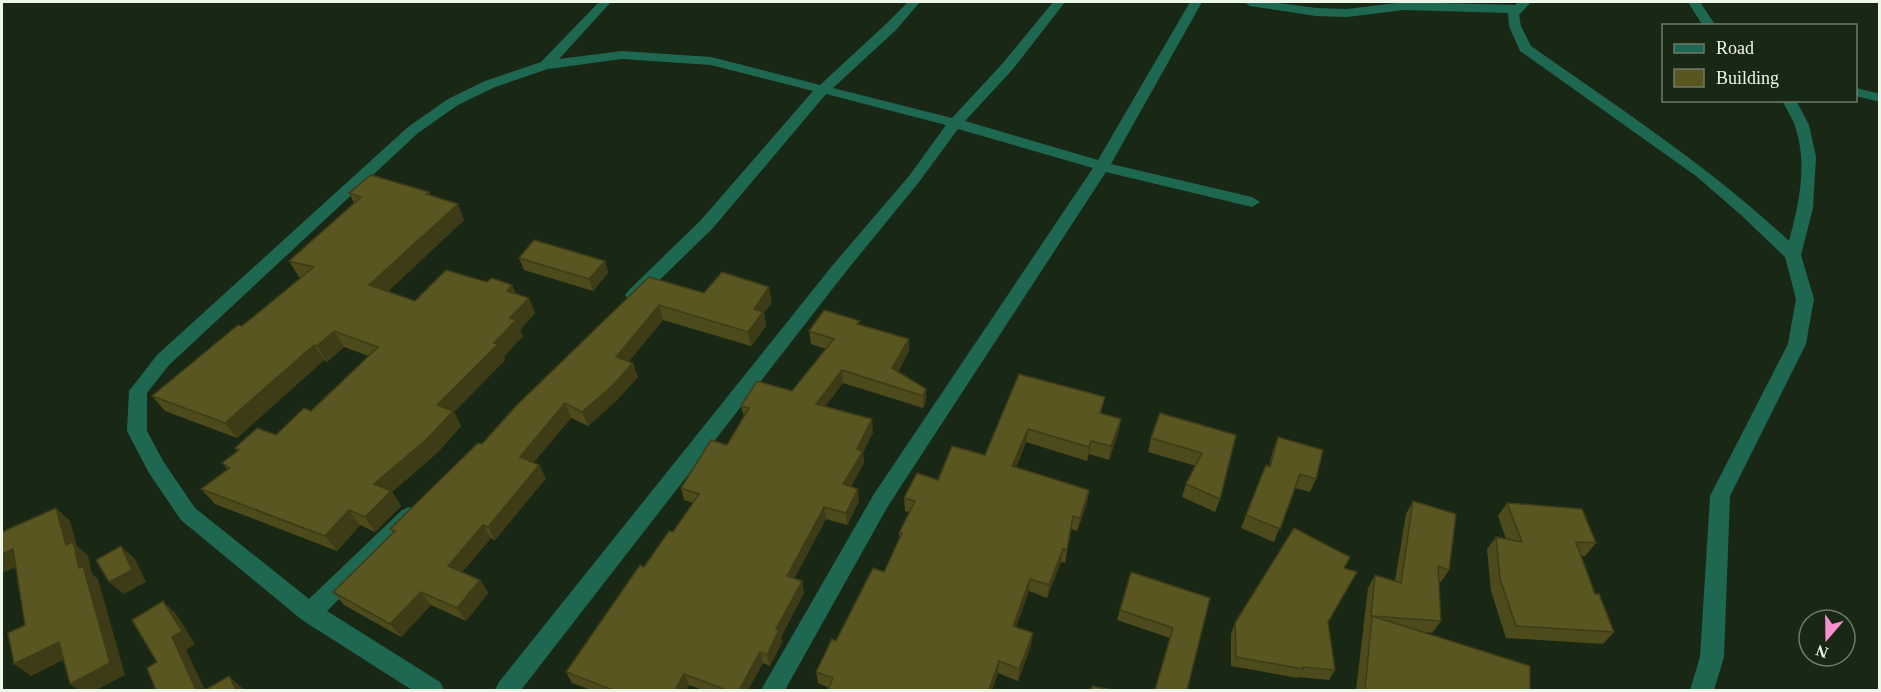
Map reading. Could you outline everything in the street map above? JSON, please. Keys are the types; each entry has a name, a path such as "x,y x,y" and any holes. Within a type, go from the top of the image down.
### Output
{"street":[{"path":"546,65 605,2"},
{"path":"622,307 707,224 822,90 891,27 914,2"},
{"path":"507,690 838,270 914,179 955,123 1008,66 1059,2"},
{"path":"773,690 880,500 1102,166 1196,2"},
{"path":"1250,2 1316,12 1347,13 1404,6 1521,5"},
{"path":"1694,2 1709,24"},
{"path":"1521,5 1513,14 1515,26 1525,48 1701,173 1747,211 1794,255"},
{"path":"432,690 310,613 188,514 156,467 137,432 138,391 163,360 413,130 453,102 490,84 546,65 622,55 711,61 955,123 1102,166 1252,202"},
{"path":"1857,92 1880,98"},
{"path":"1702,690 1712,657 1720,496 1797,344 1805,299 1794,255 1805,210 1809,170 1803,126 1790,102"},
{"path":"310,613 420,506"}],"building":[{"path":"371,175 429,192 426,194 458,204 369,285 415,301 446,270 487,282 492,278 512,285 507,291 529,298 510,318 516,320 494,343 498,344 437,405 453,411 428,438 374,484 391,491 365,517 349,510 325,536 201,489 230,468 222,463 239,450 235,448 257,428 276,435 304,408 311,411 378,347 334,331 317,346 314,345 225,423 152,396 238,325 242,326 314,267 289,261 361,197 349,193"},
{"path":"534,240 605,261 589,279 519,258"},
{"path":"722,272 769,287 754,309 763,312 748,332 659,305 616,357 633,363 611,387 582,412 565,403 520,457 539,465 488,527 483,525 448,566 480,580 457,608 421,592 390,624 333,592 395,531 390,529 478,443 482,444 515,407 649,277 704,293"},
{"path":"824,310 860,321 857,324 909,339 892,368 926,389 923,396 842,370 816,404 872,419 857,449 863,451 843,484 858,489 846,513 824,507 787,576 802,581 776,629 779,630 767,655 760,652 739,690 726,690 684,674 675,690 613,690 566,672 640,565 644,567 669,531 673,532 699,494 681,488 711,440 727,445 749,408 741,406 757,381 792,391 834,339 809,331"},
{"path":"1019,374 1105,397 1100,413 1121,419 1111,446 1091,441 1089,447 1028,429 1012,466 1089,490 1080,518 1073,516 1067,550 1063,549 1049,585 1030,579 1013,626 1033,633 1019,669 999,661 989,690 828,690 833,678 816,672 832,639 836,641 873,568 884,572 902,533 899,533 915,501 904,498 917,473 938,480 952,446 985,455"},
{"path":"1160,413 1236,435 1220,499 1186,484 1202,453 1151,438"},
{"path":"1278,437 1323,450 1316,479 1300,474 1280,529 1246,515 1266,465 1270,467"},
{"path":"1413,501 1456,514 1449,570 1438,566 1441,621 1371,616 1375,575 1401,583"},
{"path":"1507,503 1582,509 1596,543 1576,542 1595,594 1599,594 1614,632 1516,626 1500,579 1496,537 1522,542"},
{"path":"56,508 66,545 73,542 79,568 83,566 110,663 70,684 59,642 14,664 8,633 25,625 13,549 2,554 2,532"},
{"path":"1294,528 1350,557 1344,568 1357,572 1328,622 1335,670 1303,667 1303,669 1236,657 1235,623"},
{"path":"121,546 132,570 109,582 96,560"},
{"path":"1131,572 1210,598 1187,690 1155,690 1173,628 1120,610"},
{"path":"163,601 182,631 172,637 196,690 156,690 147,668 157,662 132,620"},
{"path":"1372,616 1530,666 1530,690 1365,690"},
{"path":"229,676 236,690 205,690"},
{"path":"1092,686 1113,690 1091,690"}]}
